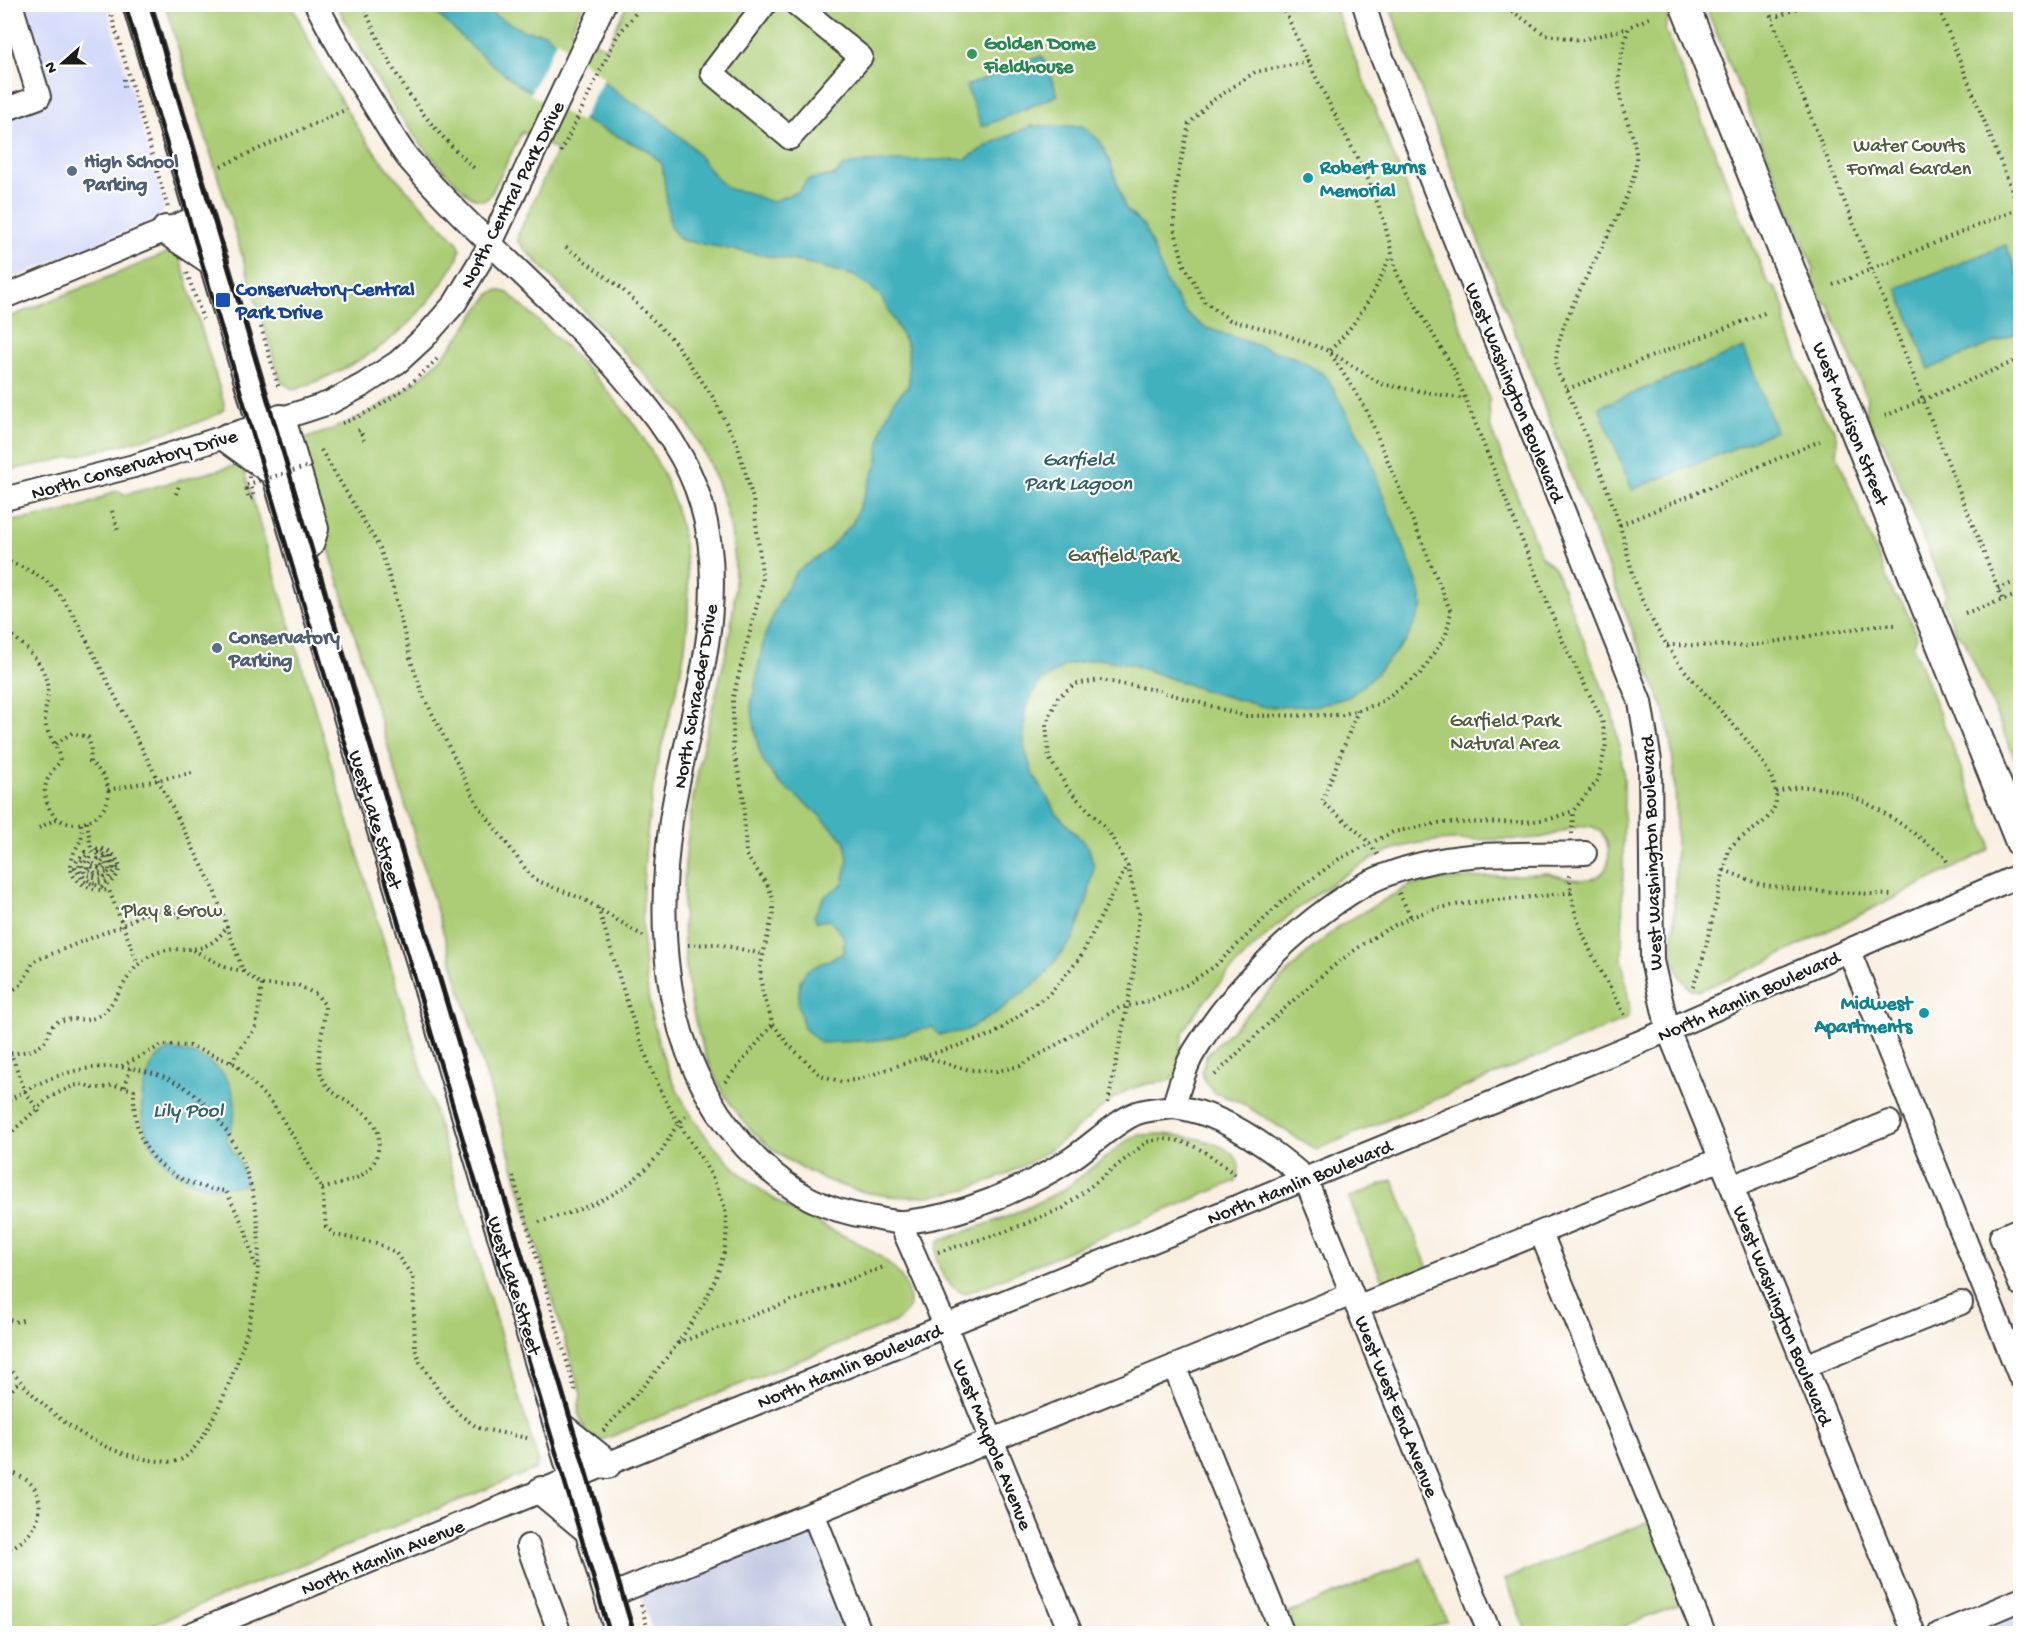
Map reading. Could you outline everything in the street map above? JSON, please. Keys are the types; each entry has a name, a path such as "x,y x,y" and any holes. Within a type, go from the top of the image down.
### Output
{"main road":[{"name":"West Lake Street","path":"137,4 558,1425 558,1484 589,1530 620,1634"},
{"name":"West Madison Street","path":"1684,4 2020,842"},
{"path":"166,216 214,262"},
{"path":"226,303 214,330 314,529 303,560"},
{"path":"262,426 277,474"},
{"path":"527,1320 518,1348 558,1484"},
{"path":"558,1425 607,1464"}],"street":[{"path":"4,110 39,97 11,4"},
{"name":"North Schraeder Drive","path":"316,4 342,53 405,154 491,243 559,307 603,353 663,426 683,459 696,490 710,538 714,579 711,627 671,820 666,874 664,941 675,1013 689,1060 706,1097 732,1133 780,1180 809,1200 849,1214 900,1222"},
{"name":"North Central Park Drive","path":"262,426 329,403 363,385 398,362 424,338 455,303 491,243 604,4"},
{"path":"765,4 712,73 790,138 861,57 796,4"},
{"name":"West Washington Boulevard","path":"1364,4 1375,40 1640,702 1650,761 1652,961 1668,1030 1914,1634"},
{"path":"4,297 166,216 200,216"},
{"name":"North Conservatory Drive","path":"4,499 113,472 262,426"},
{"path":"1173,1107 1193,1054 1233,999 1312,921 1363,886 1389,874 1436,861 1483,854 1578,853"},
{"name":"North Hamlin Boulevard","path":"558,1484 1668,1030 2020,875"},
{"path":"1849,951 2020,1377"},
{"path":"900,1222 967,1207 1002,1195 1071,1159 1136,1113 1173,1107 1184,1108 1235,1128 1282,1159 1305,1178"},
{"path":"1732,1187 1889,1122"},
{"path":"609,1596 1174,1365 1540,1233 1721,1159"},
{"name":"West West End Avenue","path":"1305,1178 1490,1634"},
{"name":"West Maypole Avenue","path":"900,1222 945,1325 1071,1634"},
{"path":"2020,1228 2001,1237 2020,1284"},
{"path":"1540,1233 1704,1634"},
{"path":"1805,1366 1961,1303"},
{"path":"1174,1365 1283,1634"},
{"name":"North Hamlin Avenue","path":"191,1634 558,1484"},
{"path":"813,1513 861,1634"},
{"path":"528,1546 560,1634"},
{"path":"1938,1634 2020,1600"}],"path":[{"path":"108,4 166,216"},
{"path":"363,4 378,42 401,85 445,141 474,168 478,167"},
{"path":"561,152 617,36 643,4"},
{"path":"922,1057 970,1070 997,1071 1020,1066 1091,1022 1126,1006 1146,1002 1186,985 1215,966 1286,898 1339,859 1370,843 1394,832 1439,823 1527,822 1553,818 1573,811 1598,780 1606,744 1602,719 1563,642 1453,368 1396,274 1384,221 1370,183 1308,62 1282,4"},
{"path":"1502,4 1546,35 1582,40 1629,27 1649,18"},
{"path":"1766,4 2003,601"},
{"path":"1772,19 1807,4"},
{"path":"1833,285 2020,209 1937,4"},
{"path":"1629,27 1620,54 1620,87 1623,108 1635,143 1636,170 1620,214 1571,309 1558,349 1557,369 1620,525 1638,590 1667,645 1698,689 1735,726 1762,762 1776,792 1775,808 1761,826 1735,841 1729,849 1703,958 1693,987"},
{"path":"1308,62 1255,72 1209,103 1189,124 1176,184 1174,228 1184,265 1205,302 1230,320 1278,332 1329,351 1381,384 1466,399"},
{"path":"124,79 124,88"},
{"path":"221,166 347,109"},
{"path":"566,247 621,288 673,340 713,397 736,444 753,499 763,581 733,697 733,748 744,794 746,855 767,884 773,898 773,913 760,968 762,991 773,1024 787,1043 820,1075 842,1082 863,1078 994,1034 1049,994 1080,958 1127,865"},
{"path":"1329,351 1342,339 1363,308 1390,255"},
{"path":"187,272 200,315 214,330"},
{"path":"1567,389 1767,312"},
{"path":"1108,1103 1133,976 1139,913 1127,865 1109,832 1069,790 1049,758 1046,724 1058,697 1075,684 1100,680 1156,690 1245,716 1342,715 1378,704 1421,673 1446,635 1451,612 1366,409 1329,351"},
{"path":"1885,417 2020,359"},
{"path":"358,431 360,430 364,440"},
{"path":"1620,525 1820,441"},
{"path":"321,450 380,548 393,588 411,661 423,695 478,805 533,879 598,907 643,936"},
{"path":"249,471 247,472 249,478 252,488 255,497 249,499 245,485 256,482 298,470 309,466 310,469"},
{"path":"176,494 178,486"},
{"path":"112,511 118,531"},
{"path":"4,560 25,568 58,589 213,887 243,971"},
{"path":"1998,589 2020,580"},
{"path":"1965,614 2020,594"},
{"path":"1667,645 1747,646 1879,625 1895,625"},
{"path":"4,628 33,655 43,669 48,691 44,719 48,735 60,751 60,762 51,770 44,792 48,807 57,818 72,825 94,819 104,807 108,790 102,772 88,759 91,747 88,737 72,733 55,744"},
{"path":"1359,710 1322,802 1370,843 1412,919"},
{"path":"108,790 192,773"},
{"path":"1776,792 1807,786 1841,792 1892,816 1944,856 1949,865"},
{"path":"1573,811 1578,853 1572,892 1588,943 1626,1017"},
{"path":"39,828 57,818"},
{"path":"87,822 92,855 82,866 85,874 101,880 114,868 110,857 95,852 99,849 111,855 117,868 107,881 96,884 88,881 79,868 80,862 87,855 85,852 77,861 75,868 83,881 102,887 115,879 120,868 113,853 102,848 93,849 94,853 106,855 108,859 109,872 96,876 86,868 90,861 98,867 103,861 100,869 89,866 95,873 102,872 107,867 104,858 98,859 99,863"},
{"path":"81,824 83,839 73,856 71,863 73,872 78,882 88,889 109,890 138,964"},
{"path":"1724,870 1759,884 1800,890 1891,896"},
{"path":"1215,1075 1322,975 1385,931 1434,909 1486,899 1532,899 1572,892"},
{"path":"598,907 643,1051 677,1122 722,1198 726,1230 720,1260 709,1294 659,1368 599,1436"},
{"path":"4,995 21,985 34,961 123,925 141,915 158,911 174,912 184,919"},
{"path":"11,1054 30,1051 44,1043 51,1026 61,1020 96,1018 106,1010 138,964 166,949 192,950 206,947 227,927"},
{"path":"684,945 717,944 763,954"},
{"path":"192,950 227,968 243,971 262,985 298,985 317,995 325,1005 321,1075 329,1088 371,1118 378,1127 380,1139 375,1163 369,1170 322,1189"},
{"path":"231,1062 256,1028 262,985"},
{"path":"721,1087 773,1024"},
{"path":"4,1035 26,1091 41,1115"},
{"path":"122,1066 162,1045 190,1046 231,1062 274,1106 322,1189 327,1227 335,1235 376,1243 395,1252 413,1277 415,1348 420,1362 441,1394 459,1414 478,1428 527,1438"},
{"path":"4,1104 62,1072 93,1066 122,1066 173,1080 195,1094 214,1113 241,1155 253,1194 260,1251 246,1338 232,1378 218,1409 193,1450 181,1460 168,1462 134,1457 92,1441 51,1413 4,1362"},
{"path":"125,1088 130,1068"},
{"path":"5,1137 50,1097 73,1086 84,1084 93,1088 104,1088 114,1085 134,1090 135,1114 141,1135 152,1154 168,1172 202,1189 226,1191 245,1229 257,1275"},
{"path":"539,1222 582,1210 625,1189 657,1157 677,1122 689,1114"},
{"path":"938,1252 1005,1232 1063,1208 1147,1142 1156,1139 1182,1141 1209,1153 1238,1177"},
{"path":"678,1343 884,1266"},
{"path":"4,1318 8,1322 26,1319"},
{"path":"4,1398 20,1381"},
{"path":"4,1469 32,1485 39,1499 40,1513 34,1528 24,1540 4,1550"}],"shaded area":[{"path":"11,5 106,5 165,207 158,218 5,281 5,110 39,96"},
{"path":"813,1513 861,1633 653,1633 638,1585"},
{"path":"2020,1608 2020,1633 1959,1633"}],"green space":[{"path":"165,5 292,5 327,76 369,144 401,183 458,243 460,249 458,258 443,283 408,323 389,340 346,368 294,390 281,382"},
{"name":"Garfield Park","path":"337,5 583,5 571,29 606,48 627,5 1334,5 1489,398 1490,426 1541,556 1555,568 1612,712 1624,779 1622,958 1630,1009 1627,1019 1316,1150 1240,1102 1215,1093 1204,1080 1202,1070 1206,1056 1307,953 1339,926 1410,885 1445,880 1548,873 1569,879 1590,879 1605,870 1608,861 1608,848 1604,837 1600,831 1586,826 1538,838 1432,841 1391,850 1372,859 1322,890 1276,926 1214,989 1192,1018 1182,1037 1177,1072 1170,1080 1143,1085 1121,1094 1051,1149 991,1181 929,1196 898,1196 867,1192 835,1183 803,1169 757,1136 724,1093 701,1042 688,987 684,929 685,870 691,814 700,761 727,648 734,602 734,556 731,533 720,490 702,449 680,411 518,242 518,235 557,150 522,132 491,194 486,200 471,196 435,160 402,119 374,75"},
{"path":"1389,5 1662,5 1668,19 1665,29 1768,283 1773,286 1783,301 1785,325 1822,415 1835,431 1836,453 1894,596 1903,603 1917,637 1913,646 1989,840 1989,849 1985,852 1762,964 1699,991 1684,982 1678,972 1673,954 1676,802 1671,742 1665,713 1469,216"},
{"name":"Water Courts Formal Garden","path":"1705,5 2020,5 2020,770 1964,639 1956,634 1943,602 1946,594 1884,442 1869,423 1866,411 1867,398 1829,305 1821,301 1812,278 1814,269"},
{"path":"172,251 178,252 224,409 188,426 85,454 5,471 5,319"},
{"path":"498,290 508,293 572,353 631,420 647,444 670,490 682,534 688,579 685,647 655,777 644,867 642,927 652,1017 672,1080 706,1136 742,1174 785,1206 868,1248 886,1261 899,1275 907,1291 908,1310 897,1321 600,1441 587,1435 578,1412 581,1394 298,445 305,439 361,416 397,396 413,384 443,356 491,293"},
{"name":"Play & Grow","path":"242,464 538,1461 536,1469 132,1633 5,1633 4,523 83,506 115,491 123,495"},
{"path":"1161,1134 1200,1139 1227,1150 1235,1157 1239,1168 1236,1181 965,1294 946,1279 938,1264 939,1241 1012,1215 1063,1190 1128,1140 1139,1135"},
{"path":"1393,1180 1429,1271 1385,1288 1349,1198"},
{"path":"1651,1521 1684,1603 1606,1633 1527,1633 1505,1579"},
{"path":"1421,1558 1447,1621 1417,1633 1293,1634 1285,1615"}],"water":[{"name":"Garfield Park Lagoon","path":"428,5 486,5 494,15 524,31 545,33 569,55 628,100 653,114 690,145 719,181 729,189 746,192 771,202 799,191 807,180 835,175 844,166 863,162 966,159 990,144 1031,126 1082,126 1100,141 1111,164 1125,208 1145,227 1167,284 1186,313 1204,327 1301,360 1326,376 1369,454 1418,584 1423,606 1407,639 1374,676 1349,697 1317,706 1265,707 1206,691 1130,664 1097,659 1066,665 1038,684 1025,709 1024,746 1032,772 1057,814 1089,848 1094,867 1088,898 1073,939 1041,979 995,1014 965,1031 939,1035 932,1027 881,1040 821,1043 804,1028 798,1005 800,981 807,970 844,953 843,935 829,920 817,922 814,916 824,897 843,884 848,858 844,840 817,813 778,782 764,763 758,747 751,706 764,638 778,604 796,572 825,552 852,524 877,464 882,428 893,402 909,385 908,347 880,295 855,276 811,264 681,240 670,227 662,164 647,150 589,123 517,84 475,50"},
{"path":"1042,56 1058,95 982,127 966,86"},
{"path":"2006,245 2020,280 2020,332 1929,369 1897,288"},
{"path":"1744,348 1776,431 1632,490 1599,407"},
{"name":"Lily Pool","path":"171,1050 203,1059 216,1067 226,1078 235,1105 233,1121 226,1138 240,1164 246,1185 211,1186 184,1178 160,1157 151,1143 142,1113 142,1096 152,1065 161,1054"}],"pier":[{"path":"557,40 604,78 581,122 530,94"}],"railway":[{"path":"125,4 610,1634"},
{"path":"150,4 634,1634"}],"place":[{"name":"Golden Dome Fieldhouse","path":"972,54"},
{"name":"High School Parking","path":"72,171"},
{"name":"Robert Burns Memorial","path":"1308,178"},
{"name":"Conservatory-Central Park Drive","path":"223,300"},
{"name":"Conservatory Parking","path":"217,648"},
{"name":"Midwest Apartments","path":"1924,1013"}],"park label":[{"name":"Garfield Park Natural Area","path":"1505,730"}]}
